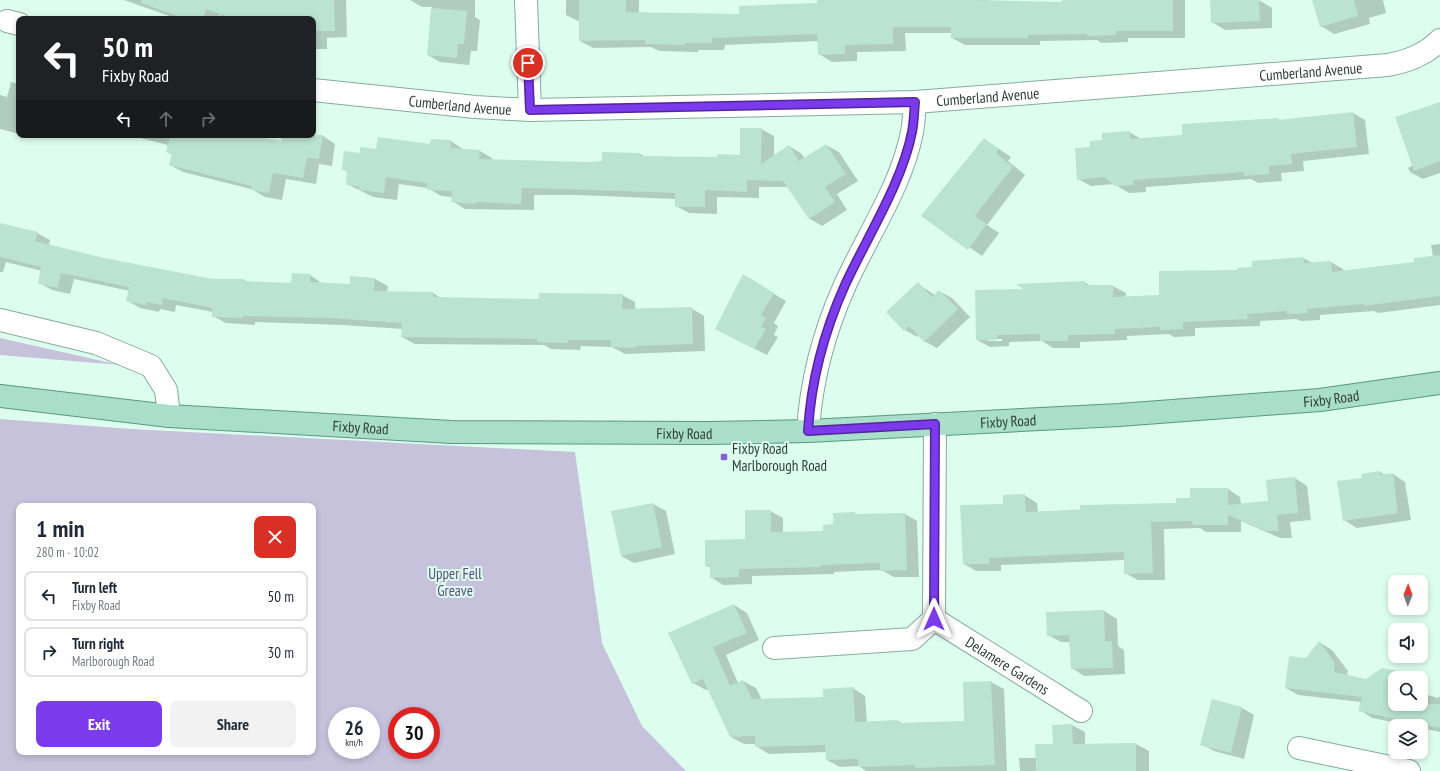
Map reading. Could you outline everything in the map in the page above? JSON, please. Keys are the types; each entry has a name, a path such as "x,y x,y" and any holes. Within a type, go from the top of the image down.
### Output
{"main road":[{"name":"Fixby Road","path":"0,396 169,416 451,432 667,434 808,431 1112,415 1320,400 1440,383"}],"street":[{"path":"526,0 530,110"},
{"name":"Cumberland Avenue","path":"316,90 475,107 530,110 915,102 1388,65 1405,62 1421,55 1440,40"},
{"path":"808,431 815,369 824,341 845,286 902,166 912,132 915,102"},
{"path":"0,320 96,343 151,366 166,390 169,416"},
{"path":"774,648 912,638 934,619 935,424"},
{"name":"Delamere Gardens","path":"934,619 1081,711"},
{"path":"1299,748 1409,771"}],"green space":[{"path":"0,338 120,365 0,355"},
{"name":"Upper Fell Greave","path":"0,419 131,429 575,452 602,643 642,726 686,771 0,771"}],"building":[{"path":"141,0 334,0 335,31 316,31 316,16 226,16 206,9 204,16 178,16 141,3"},
{"path":"579,0 626,0 626,12 739,14 739,6 817,3 817,0 975,0 1062,2 1062,0 1173,0 1173,31 1116,31 1116,35 1087,36 1087,34 1028,35 1028,38 951,38 951,27 893,27 893,44 845,45 845,54 818,55 817,34 712,38 712,43 685,43 685,45 645,44 645,40 579,41"},
{"path":"1210,0 1259,0 1260,21 1211,23"},
{"path":"1312,0 1354,0 1358,16 1320,27"},
{"path":"431,8 467,11 464,44 458,44 457,58 427,55"},
{"path":"1440,102 1440,161 1414,171 1395,117"},
{"path":"1353,112 1357,147 1291,154 1292,164 1269,166 1269,174 1244,176 1244,172 1133,180 1134,185 1115,186 1104,177 1077,180 1075,148 1090,147 1090,141 1102,140 1102,133 1130,131 1130,139 1182,135 1182,124 1278,118 1278,120"},
{"path":"740,128 762,128 761,164 789,145 799,161 826,144 846,174 825,187 835,202 809,219 783,181 747,180 747,192 705,190 705,207 675,207 675,193 522,188 521,204 476,202 476,204 451,202 452,191 427,190 427,183 386,177 384,193 359,190 359,186 346,185 347,170 342,170 344,151 360,153 360,147 376,149 378,137 430,144 431,139 451,140 451,148 480,150 479,159 587,162 602,161 602,152 640,153 640,156 717,157 717,154 740,155"},
{"path":"316,135 323,135 319,159 307,158 303,178 273,173 269,193 251,190 252,186 169,165 172,154 166,152 169,138 262,138 281,141 282,138 316,138"},
{"path":"984,138 998,149 996,153 1013,167 975,216 987,224 968,250 921,216"},
{"path":"0,223 38,232 35,241 104,258 213,279 244,279 244,281 291,283 292,273 311,274 310,282 350,284 350,276 375,278 374,291 433,292 433,297 539,299 539,293 623,294 622,309 692,307 693,344 636,346 636,348 611,347 611,340 568,340 568,343 537,342 537,339 401,337 402,323 329,318 243,316 243,318 212,317 212,308 163,298 162,305 147,302 146,305 126,301 129,287 61,273 58,288 38,284 41,267 0,257"},
{"path":"1440,255 1440,296 1364,306 1364,304 1307,309 1308,313 1287,314 1287,311 1247,314 1248,319 1183,322 1183,329 1160,330 1160,327 1115,329 1115,334 1068,335 1068,341 1040,341 1040,334 997,335 997,340 976,340 975,290 1023,289 1016,284 1085,281 1085,285 1113,285 1113,297 1159,295 1159,271 1238,270 1237,268 1252,267 1252,261 1304,257 1304,263 1331,261 1332,272 1414,262 1414,258"},
{"path":"743,274 774,293 761,315 766,318 761,327 766,329 754,349 715,329"},
{"path":"918,282 932,297 939,290 958,309 924,342 909,326 904,331 886,312"},
{"path":"1380,471 1380,475 1393,473 1398,513 1343,521 1337,481 1362,478 1361,474"},
{"path":"1295,477 1298,513 1277,515 1279,531 1266,531 1228,515 1228,525 1193,525 1192,521 1151,522 1153,573 1124,574 1124,552 989,558 989,564 963,564 960,505 1003,504 1003,495 1025,494 1026,512 1080,510 1080,505 1176,503 1176,498 1190,498 1190,488 1228,488 1228,505 1268,501 1266,480"},
{"path":"653,503 662,547 621,556 611,511"},
{"path":"745,510 771,510 771,532 823,531 823,525 833,524 833,513 905,513 907,570 880,571 880,563 821,565 822,567 739,569 739,577 710,578 710,566 705,566 705,540 745,539"},
{"path":"734,604 747,633 713,647 730,686 743,680 752,699 823,697 823,689 853,687 855,722 898,720 898,723 964,721 963,682 991,681 995,765 915,768 915,765 858,767 858,759 826,760 825,745 755,747 755,736 730,737 703,679 692,684 668,633"},
{"path":"1104,610 1105,641 1112,641 1113,668 1071,669 1069,635 1047,636 1046,612"},
{"path":"1319,641 1335,663 1334,672 1366,679 1382,668 1398,671 1388,671 1388,711 1428,711 1428,704 1440,704 1440,728 1428,726 1428,719 1397,719 1358,711 1362,697 1285,688 1289,656 1306,658"},
{"path":"1212,699 1242,707 1231,753 1200,745"},
{"path":"1072,724 1073,744 1136,743 1136,771 1036,771 1035,744 1053,744 1052,725"}],"place":[{"name":"Fixby Road Marlborough Road","path":"724,457"}],"route":[{"path":"528,63 530,110 915,102 912,132 902,166 845,286 824,341 815,369 808,431 935,424 934,619"}]}
